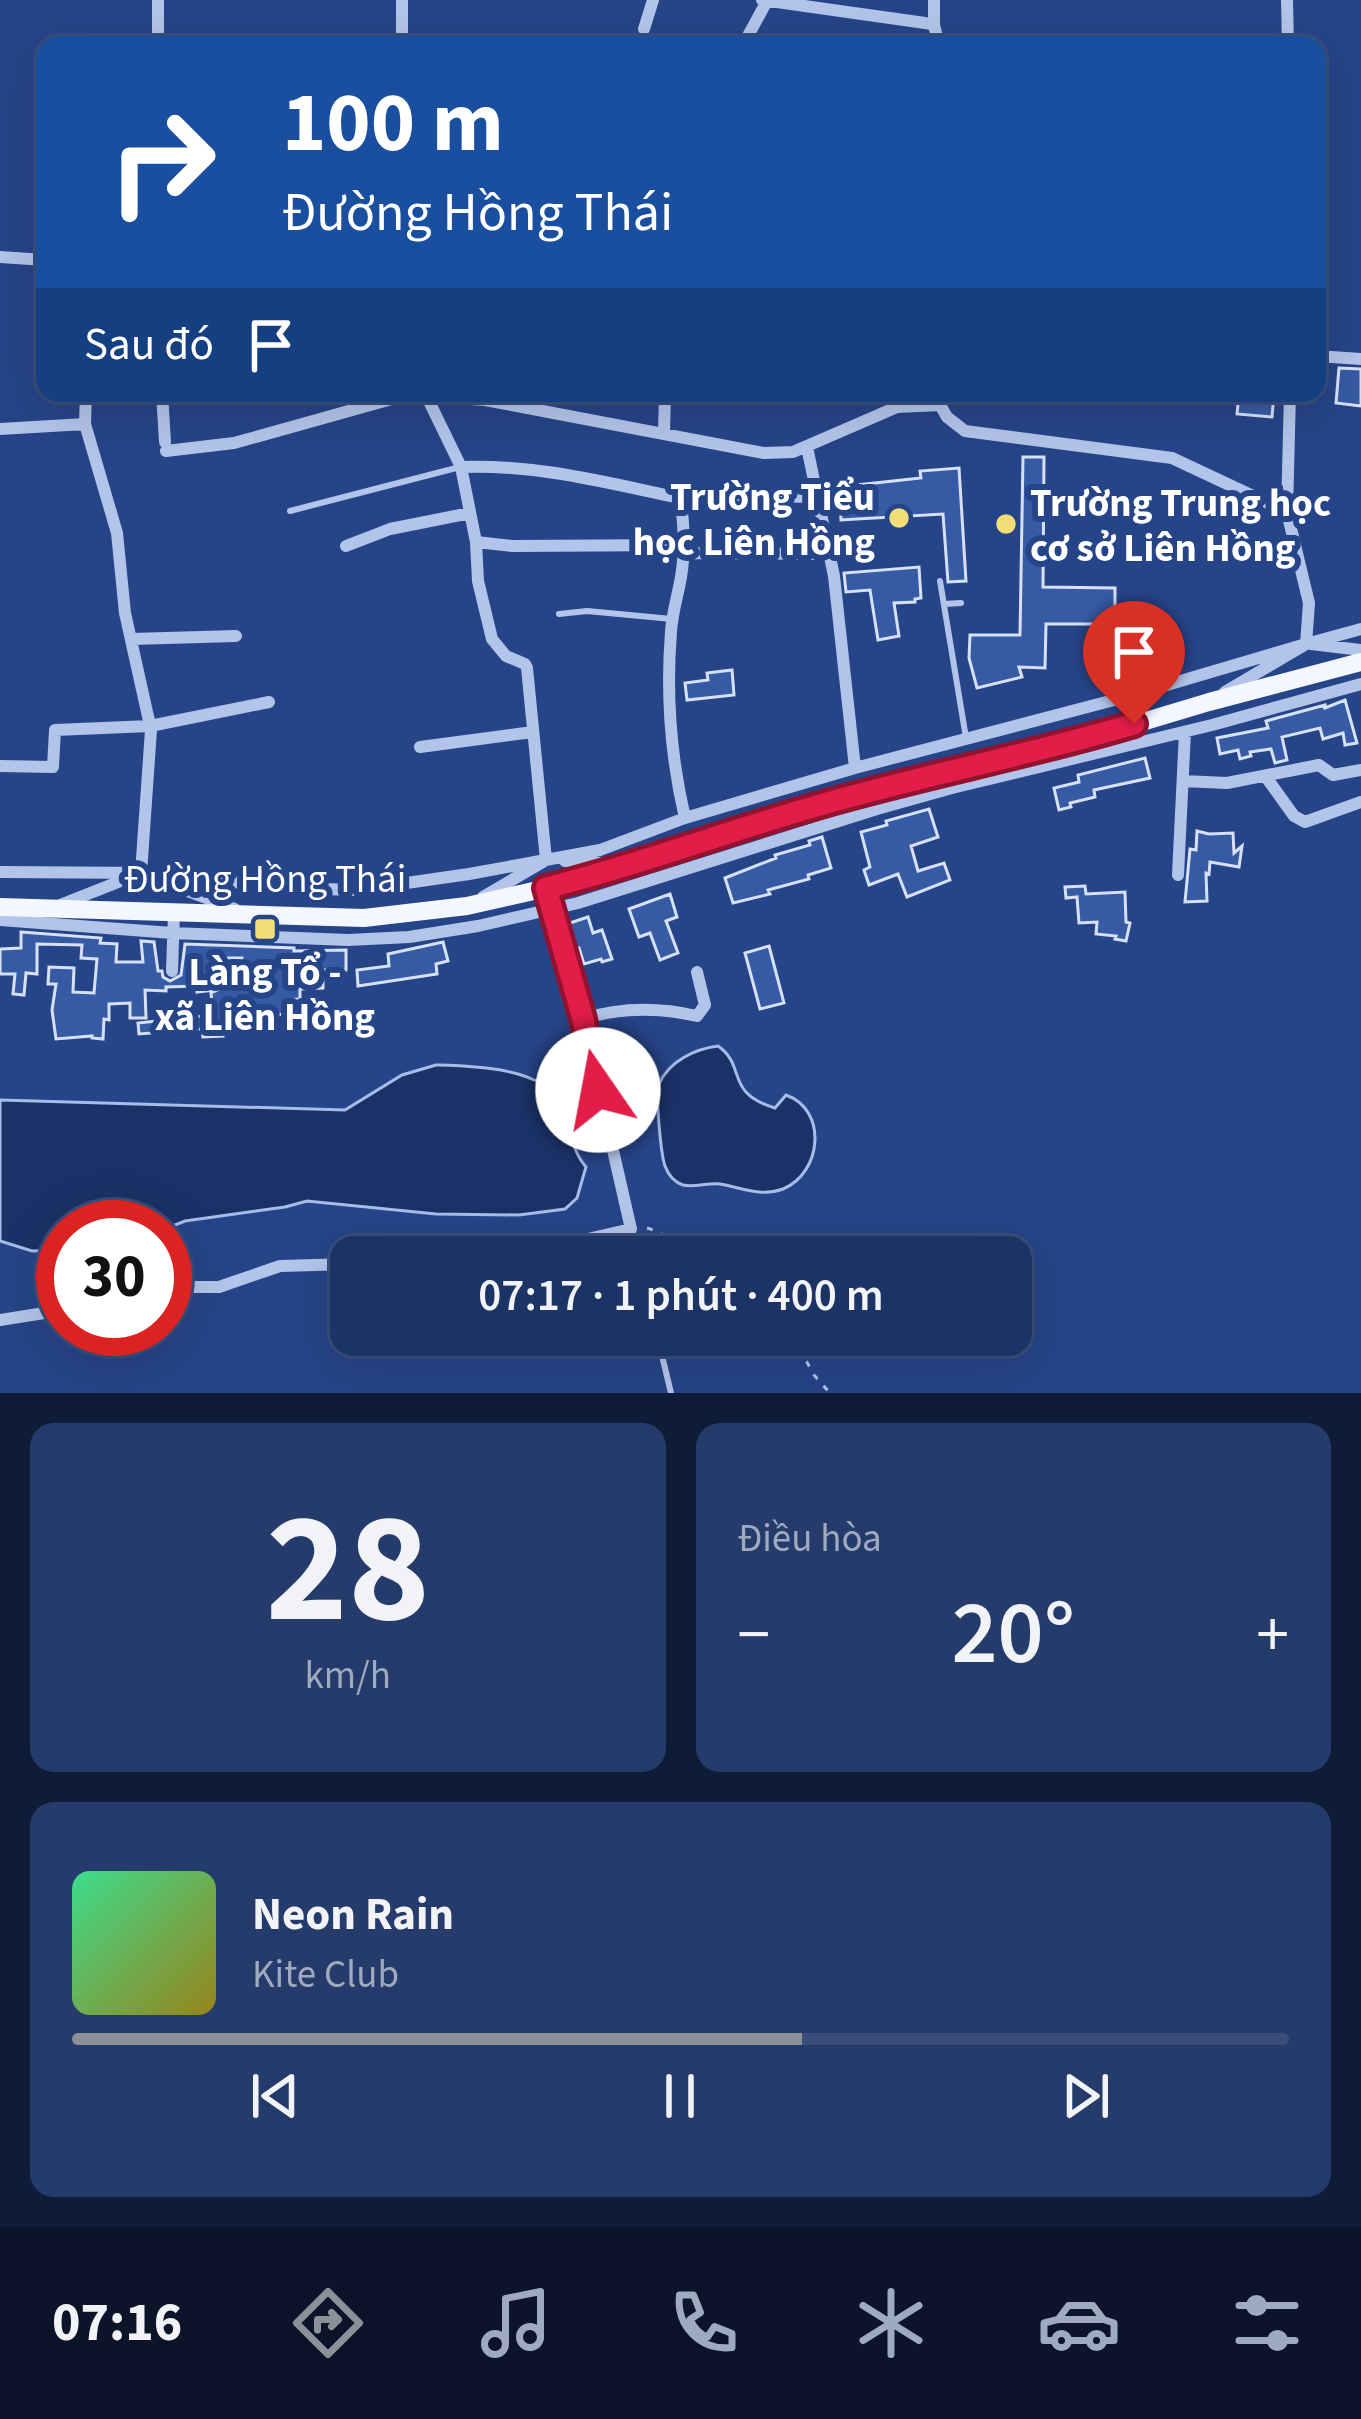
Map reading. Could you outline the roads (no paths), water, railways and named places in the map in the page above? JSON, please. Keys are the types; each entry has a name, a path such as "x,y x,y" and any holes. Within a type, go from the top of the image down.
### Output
{"main road":[{"name":"Đường Hồng Thái","path":"0,907 172,923 254,916 364,918 467,906 631,865 890,785 1059,747 1361,662"}],"street":[{"path":"158,0 158,36"},
{"path":"402,0 402,36"},
{"path":"644,29 652,0"},
{"path":"746,36 764,0 934,25"},
{"path":"934,0 937,36"},
{"path":"1287,0 1288,36"},
{"path":"0,257 36,259"},
{"path":"1326,356 1361,358"},
{"path":"86,402 85,424 117,532 125,614 150,726 141,873"},
{"path":"163,402 166,446 235,443 391,402"},
{"path":"426,402 461,467 487,625 498,648 527,668 546,860"},
{"path":"496,402 764,453 806,447 890,402"},
{"path":"664,434 665,402"},
{"path":"941,402 947,417 965,431 1172,458 1287,512"},
{"path":"1290,402 1287,512 1309,603 1308,644"},
{"path":"0,429 85,424"},
{"path":"806,447 830,554 854,768"},
{"path":"461,467 561,473 681,502 683,549 669,672 677,785 685,818"},
{"path":"739,496 818,496"},
{"path":"346,546 390,529 470,513"},
{"path":"476,542 830,554"},
{"path":"0,872 141,873 358,890 546,860 600,850 685,818 854,768 1361,629"},
{"path":"131,639 236,636"},
{"path":"1209,702 1308,644 1361,650"},
{"path":"0,920 172,923 347,940 409,937 551,911 878,809 1361,685"},
{"path":"0,766 52,767 55,730 150,726 269,702"},
{"path":"420,747 532,732"},
{"path":"1178,874 1185,732"},
{"path":"883,760 890,785"},
{"path":"1183,781 1227,782 1319,765 1333,775 1361,770"},
{"path":"1266,777 1294,816 1305,822 1361,802"},
{"path":"467,906 546,860 631,865"},
{"path":"48,910 141,873 254,916"},
{"path":"546,888 583,1019 631,1229 601,1236"},
{"path":"172,923 172,971"},
{"path":"583,1019 652,1009 697,1016 705,1005 697,972"},
{"path":"192,1287 219,1287 280,1266 330,1265"},
{"path":"0,1319 36,1314"}],"lane":[{"path":"290,511 461,467"},
{"path":"940,581 966,738"},
{"path":"944,604 961,603"},
{"path":"559,614 587,611 672,619"},
{"path":"631,1229 633,1236"},
{"path":"662,1356 671,1393"}],"water":[{"path":"718,1046 749,1095 775,1108 786,1095 809,1114 814,1127 812,1156 806,1170 783,1189 759,1192 720,1184 683,1185 666,1169 659,1084 684,1057"},
{"path":"436,1065 468,1066 539,1082 561,1104 586,1167 577,1198 565,1209 519,1215 436,1214 307,1201 192,1220 192,1200 36,1200 36,1251 0,1241 0,1100 345,1110 402,1075"}],"place":[{"name":"Trường Tiểu học Liên Hồng","path":"899,518"},
{"name":"Trường Trung học cơ sở Liên Hồng","path":"1006,524"},
{"name":"Làng Tổ - xã Liên Hồng","path":"265,929"}]}
